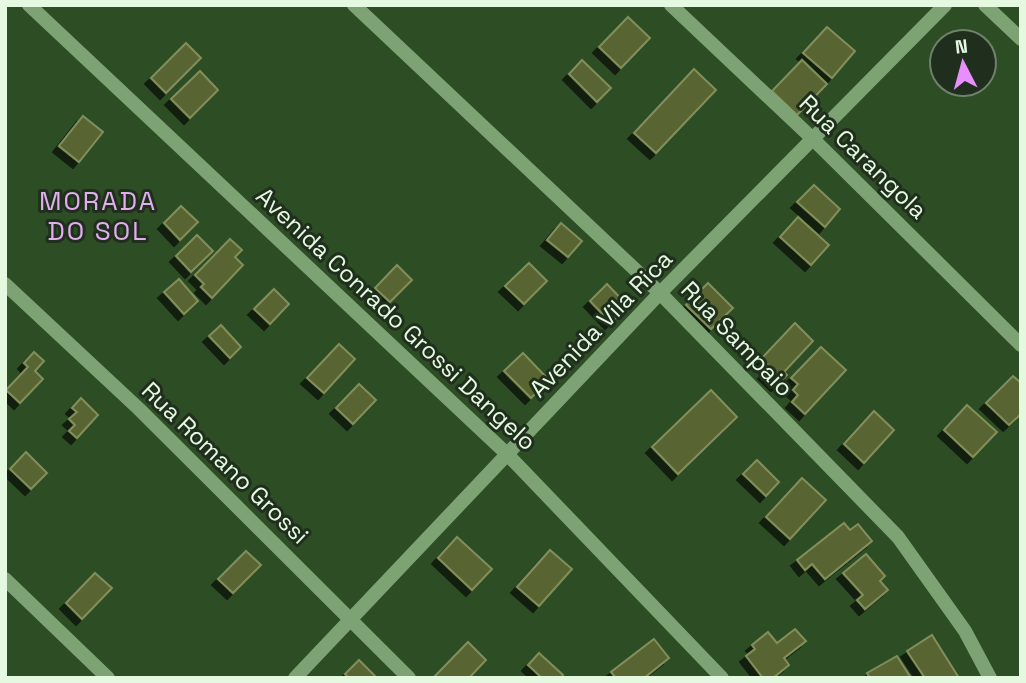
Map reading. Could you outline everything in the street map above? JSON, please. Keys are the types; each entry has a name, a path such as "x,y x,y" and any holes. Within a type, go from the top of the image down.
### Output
{"street":[{"name":"Avenida Conrado Grossi Dangelo","path":"29,5 509,455 722,678"},
{"name":"Rua Sampaio","path":"354,5 660,293 898,537 965,631 990,678"},
{"name":"Rua Carangola","path":"671,5 814,140 1021,345"},
{"name":"Avenida Vila Rica","path":"295,678 660,293 945,5"},
{"path":"985,5 1021,39"},
{"name":"Rua Romano Grossi","path":"5,284 149,419 409,678"},
{"path":"5,579 108,678"}],"building":[{"path":"628,17 650,38 621,68 599,47"},
{"path":"827,27 855,51 832,78 803,53"},
{"path":"186,43 201,58 166,93 151,78"},
{"path":"582,60 611,88 597,102 569,74"},
{"path":"802,60 827,84 797,115 772,91"},
{"path":"694,69 716,90 656,153 634,133"},
{"path":"200,71 218,90 190,118 171,99"},
{"path":"83,116 103,132 79,162 59,146"},
{"path":"814,185 840,209 825,227 797,202"},
{"path":"181,206 198,222 180,240 164,223"},
{"path":"798,217 829,245 811,265 780,237"},
{"path":"561,223 582,241 568,257 547,240"},
{"path":"197,235 213,251 191,272 176,256"},
{"path":"230,239 242,250 235,257 243,265 212,298 201,287 204,284 195,275"},
{"path":"529,263 547,281 524,304 505,286"},
{"path":"397,265 412,280 390,302 375,288"},
{"path":"179,279 198,301 184,314 164,292"},
{"path":"708,283 733,308 711,329 686,305"},
{"path":"607,284 628,306 611,323 590,301"},
{"path":"274,289 289,304 270,324 254,309"},
{"path":"795,323 813,341 784,372 787,375 777,385 764,373 770,367 761,359"},
{"path":"221,325 241,347 230,358 209,336"},
{"path":"339,344 355,359 324,393 307,378"},
{"path":"821,347 846,370 805,414 792,402 798,395 793,390 798,384 791,378"},
{"path":"34,352 44,361 35,371 43,379 20,403 6,390 28,367 24,363"},
{"path":"523,353 549,380 531,398 504,371"},
{"path":"1013,376 1021,383 1021,414 1009,425 986,403"},
{"path":"359,384 376,400 353,424 336,408"},
{"path":"711,390 737,417 678,474 652,447"},
{"path":"81,398 98,415 77,438 69,431 75,425 69,419 77,412 72,408"},
{"path":"967,405 997,432 973,457 944,430"},
{"path":"874,411 894,430 864,463 844,444"},
{"path":"26,452 47,473 31,489 10,469"},
{"path":"757,460 779,482 766,496 743,474"},
{"path":"802,478 826,500 790,539 766,517"},
{"path":"844,523 850,530 858,524 872,541 825,579 812,564 805,570 797,560"},
{"path":"457,537 492,569 472,590 438,558"},
{"path":"550,550 572,569 539,606 517,587"},
{"path":"246,551 261,565 233,593 218,579"},
{"path":"866,554 885,576 880,581 888,590 865,609 857,600 863,595 843,573"},
{"path":"95,573 112,588 82,619 66,603"},
{"path":"795,629 806,641 784,658 789,665 773,678 763,678 746,656 755,649 752,645 768,632 777,643"},
{"path":"932,635 959,678 925,678 907,651"},
{"path":"654,639 669,658 644,678 616,678 611,672"},
{"path":"468,642 486,660 469,678 433,678"},
{"path":"539,653 563,675 561,678 542,678 528,665"},
{"path":"897,656 911,678 870,678 867,673"},
{"path":"359,660 377,678 349,678 345,674"}],"district":[{"name":"MORADA DO SOL","path":"98,216"}]}
